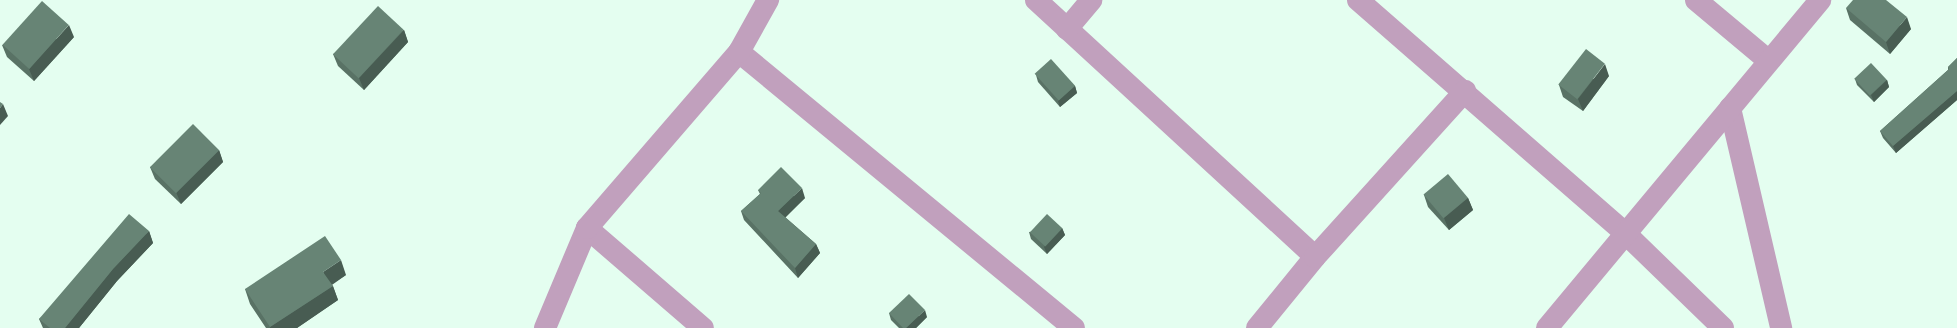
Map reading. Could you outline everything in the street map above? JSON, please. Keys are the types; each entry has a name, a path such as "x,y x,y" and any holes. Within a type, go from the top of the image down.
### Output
{"street":[{"path":"545,328 588,228 740,52 768,0"},
{"path":"1036,0 1315,257"},
{"path":"1067,29 1092,0"},
{"path":"1358,0 1626,234 1723,328"},
{"path":"1696,0 1769,61"},
{"path":"1547,328 1820,0"},
{"path":"740,52 1074,328"},
{"path":"1257,328 1315,257 1464,91"},
{"path":"1730,108 1781,328"},
{"path":"588,228 703,328"}],"building":[{"path":"1853,0 1886,0 1907,17 1886,42 1846,8"},
{"path":"42,1 69,25 29,69 3,45"},
{"path":"378,6 404,30 359,78 333,54"},
{"path":"1586,49 1605,64 1577,99 1558,84"},
{"path":"1957,58 1957,91 1893,146 1880,131 1949,69 1948,67"},
{"path":"1051,59 1075,86 1059,100 1035,74"},
{"path":"1871,63 1887,80 1870,96 1854,79"},
{"path":"193,124 219,150 176,193 150,167"},
{"path":"781,167 802,188 778,211 816,244 795,268 741,211 761,193 758,190"},
{"path":"1448,174 1468,198 1443,218 1423,195"},
{"path":"129,214 149,231 113,269 65,328 50,328 39,319"},
{"path":"1047,214 1062,228 1045,247 1030,232"},
{"path":"325,236 341,260 323,272 333,286 270,327 245,289"},
{"path":"909,294 925,310 906,328 903,328 889,313"}]}
